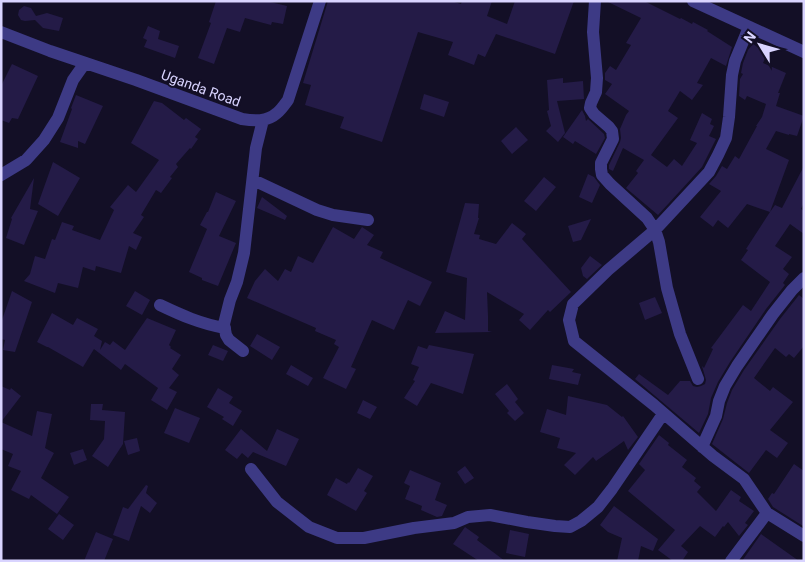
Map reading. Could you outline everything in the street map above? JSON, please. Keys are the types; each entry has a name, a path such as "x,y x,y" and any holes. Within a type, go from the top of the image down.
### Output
{"street":[{"path":"243,351 226,336 224,324 244,253 256,148 263,120 278,113 288,100 320,1"},
{"path":"595,1 593,32 596,92 590,108 612,131 613,139 600,169 610,184 647,218 655,230 667,288 680,334 698,379"},
{"path":"693,1 804,52"},
{"path":"749,27 735,60 726,138 708,172 655,230 608,270 573,304 569,320 574,341 702,447 744,479 767,513 804,536"},
{"name":"Uganda Road","path":"1,32 242,119 263,120"},
{"path":"1,176 26,160 44,140 58,118 73,80 85,63"},
{"path":"253,180 333,215 368,220"},
{"path":"702,447 716,416 725,386 737,366 773,314 804,278"},
{"path":"160,305 188,319 225,328"},
{"path":"250,469 277,502 309,526 337,538 364,538 414,528 454,523 468,517 490,515 570,527 581,521 598,507 612,490 663,414"},
{"path":"731,561 767,513"}],"building":[{"path":"216,1 266,1 287,6 283,24 272,22 271,25 245,18 240,32 227,28 214,64 198,58 211,23 209,22"},
{"path":"328,1 451,1 461,4 462,1 492,1 487,16 507,24 515,1 574,1 555,54 496,34 485,57 478,54 474,65 448,55 453,42 418,32 382,142 340,128 344,117 305,105 311,85 303,83"},
{"path":"606,1 644,1 680,19 692,24 693,22 732,47 726,66 711,58 697,83 703,85 692,100 680,91 668,111 678,118 651,155 667,167 674,159 682,166 697,143 690,140 702,113 712,119 710,124 714,126 709,136 716,139 702,167 658,215 626,188 638,173 636,171 644,160 623,148 613,171 609,169 609,165 620,142 620,129 629,111 605,94 612,84 605,80 605,73 610,66 616,70 631,45 626,43 641,18"},
{"path":"24,6 31,8 36,16 47,13 63,18 59,31 43,28 35,20 21,20 18,15 19,10"},
{"path":"148,26 160,31 158,39 179,46 175,58 144,47 147,40 143,38"},
{"path":"753,44 767,54 763,63 786,73 778,93 780,93 776,106 804,116 797,136 776,131 766,149 789,160 770,212 747,204 728,228 718,220 713,227 700,217 721,191 709,184 722,166 727,169 735,156 739,159 762,117 766,104 747,96 745,100 739,96 743,63 748,50"},
{"path":"12,64 38,76 18,119 12,118 9,123 1,120 1,86"},
{"path":"563,78 563,83 583,81 584,99 557,101 565,133 558,142 546,131 551,126 547,111 549,110 547,80"},
{"path":"424,94 449,102 444,117 420,109"},
{"path":"76,95 103,106 85,144 78,141 78,148 60,142"},
{"path":"154,101 162,103 184,120 186,118 201,129 195,137 198,139 191,149 176,164 178,167 170,177 172,178 161,193 156,190 141,215 144,217 133,233 142,237 136,250 129,246 121,273 96,266 95,271 83,267 78,288 58,283 55,293 24,281 30,274 35,256 45,259 52,239 55,240 62,222 74,226 72,230 100,240 114,210 110,207 128,185 136,192 159,160 131,143"},
{"path":"582,110 586,121 588,119 604,134 605,138 596,154 575,141 573,144 563,137"},
{"path":"516,127 528,140 512,154 501,141"},
{"path":"53,162 80,178 58,216 38,204"},
{"path":"804,166 804,202 801,209 804,211 804,234 790,224 775,246 792,257 783,269 789,274 783,283 785,285 766,309 718,382 711,398 708,414 699,433 635,379 639,374 668,395 680,381 690,381 693,386 697,387 705,384 706,380 702,366 704,368 713,349 711,348 743,305 751,311 770,282 741,260 748,250 746,249 775,205 782,208"},
{"path":"588,174 594,177 600,185 592,203 579,197"},
{"path":"544,177 556,187 536,211 524,201"},
{"path":"34,178 30,209 38,211 24,245 6,238 11,218"},
{"path":"216,192 236,201 219,236 236,243 218,286 202,280 202,278 189,272 207,229 200,225 208,212"},
{"path":"262,197 287,216 285,220 257,208"},
{"path":"465,203 479,204 479,218 474,234 480,235 479,239 496,244 512,223 526,234 522,239 571,292 550,312 548,310 530,330 519,320 524,314 487,292 488,331 492,332 435,333 445,311 465,320 467,278 446,272"},
{"path":"591,219 581,240 573,242 568,226"},
{"path":"333,227 354,239 362,227 374,235 367,245 383,252 380,258 432,282 420,306 408,300 394,330 372,320 351,367 356,369 346,389 323,378 339,347 334,344 336,340 315,331 316,328 247,298 255,281 265,269 278,281 285,269 291,272 298,256 313,263"},
{"path":"590,256 602,265 587,279 583,276 581,268"},
{"path":"12,291 32,302 15,352 3,350 5,340 1,339 1,323"},
{"path":"135,291 150,300 142,315 126,306"},
{"path":"799,295 804,299 804,346 794,358 789,354 786,357 775,348 754,378 770,391 773,387 793,402 770,430 788,443 777,458 766,450 749,473 712,444 723,419 732,390 744,370"},
{"path":"655,297 662,313 645,320 639,303"},
{"path":"52,313 73,325 77,318 98,329 94,336 102,341 100,350 105,342 110,345 113,341 125,350 147,318 176,330 169,345 170,348 181,355 172,369 179,375 169,388 177,392 167,410 151,400 158,388 125,364 121,370 94,349 83,367 37,342"},
{"path":"257,334 280,347 272,360 250,346"},
{"path":"213,345 228,351 223,361 208,355"},
{"path":"429,345 474,354 463,394 431,383 417,406 404,398 415,381 413,380 419,367 411,364 418,346 427,349"},
{"path":"291,365 313,378 308,386 286,374"},
{"path":"552,365 574,369 572,372 581,374 578,385 549,379"},
{"path":"507,384 518,399 515,402 524,413 515,421 507,413 509,411 495,394"},
{"path":"1,386 10,390 11,388 21,396 1,422"},
{"path":"218,388 233,397 229,403 242,411 233,426 222,419 224,417 207,407"},
{"path":"568,396 607,405 623,416 638,437 628,450 624,441 596,461 593,457 575,475 564,465 576,453 557,448 560,438 540,432 547,409 566,415"},
{"path":"363,400 377,407 370,419 357,413"},
{"path":"91,404 103,404 102,410 125,412 123,444 108,467 92,456 104,439 105,421 90,420"},
{"path":"175,408 200,418 189,443 164,433"},
{"path":"37,411 52,414 45,448 54,453 41,478 69,497 57,514 31,495 29,499 11,490 21,471 8,466 13,454 1,449 1,422 32,436"},
{"path":"241,429 267,451 277,429 299,439 286,466 253,452 248,458 242,453 237,459 225,450"},
{"path":"659,435 687,460 682,467 696,478 694,481 701,487 697,492 716,511 731,490 741,497 739,501 754,511 745,523 748,525 739,536 728,522 715,537 700,526 681,546 688,552 682,561 673,561 658,550 675,530 628,491 645,470 639,464"},
{"path":"137,438 140,451 128,455 124,441"},
{"path":"83,449 87,460 74,465 70,453"},
{"path":"794,464 804,471 803,526 773,507 768,499 772,493 774,494"},
{"path":"465,466 474,478 465,484 457,472"},
{"path":"358,468 373,476 364,491 367,493 356,511 327,495 336,478 347,484"},
{"path":"410,470 441,483 435,500 447,505 442,516 437,517 421,510 422,506 405,499 410,486 404,483"},
{"path":"146,485 148,486 146,493 157,503 150,513 141,506 129,541 113,535 123,507 128,509"},
{"path":"614,506 658,539 653,551 641,546 638,561 617,561 622,538 608,532 600,525"},
{"path":"59,514 74,525 63,540 48,529"},
{"path":"465,527 479,537 477,540 505,561 479,561 453,544"},
{"path":"510,530 529,534 525,557 506,553"},
{"path":"96,532 113,539 104,561 84,561"},
{"path":"761,534 799,561 742,561"}]}
